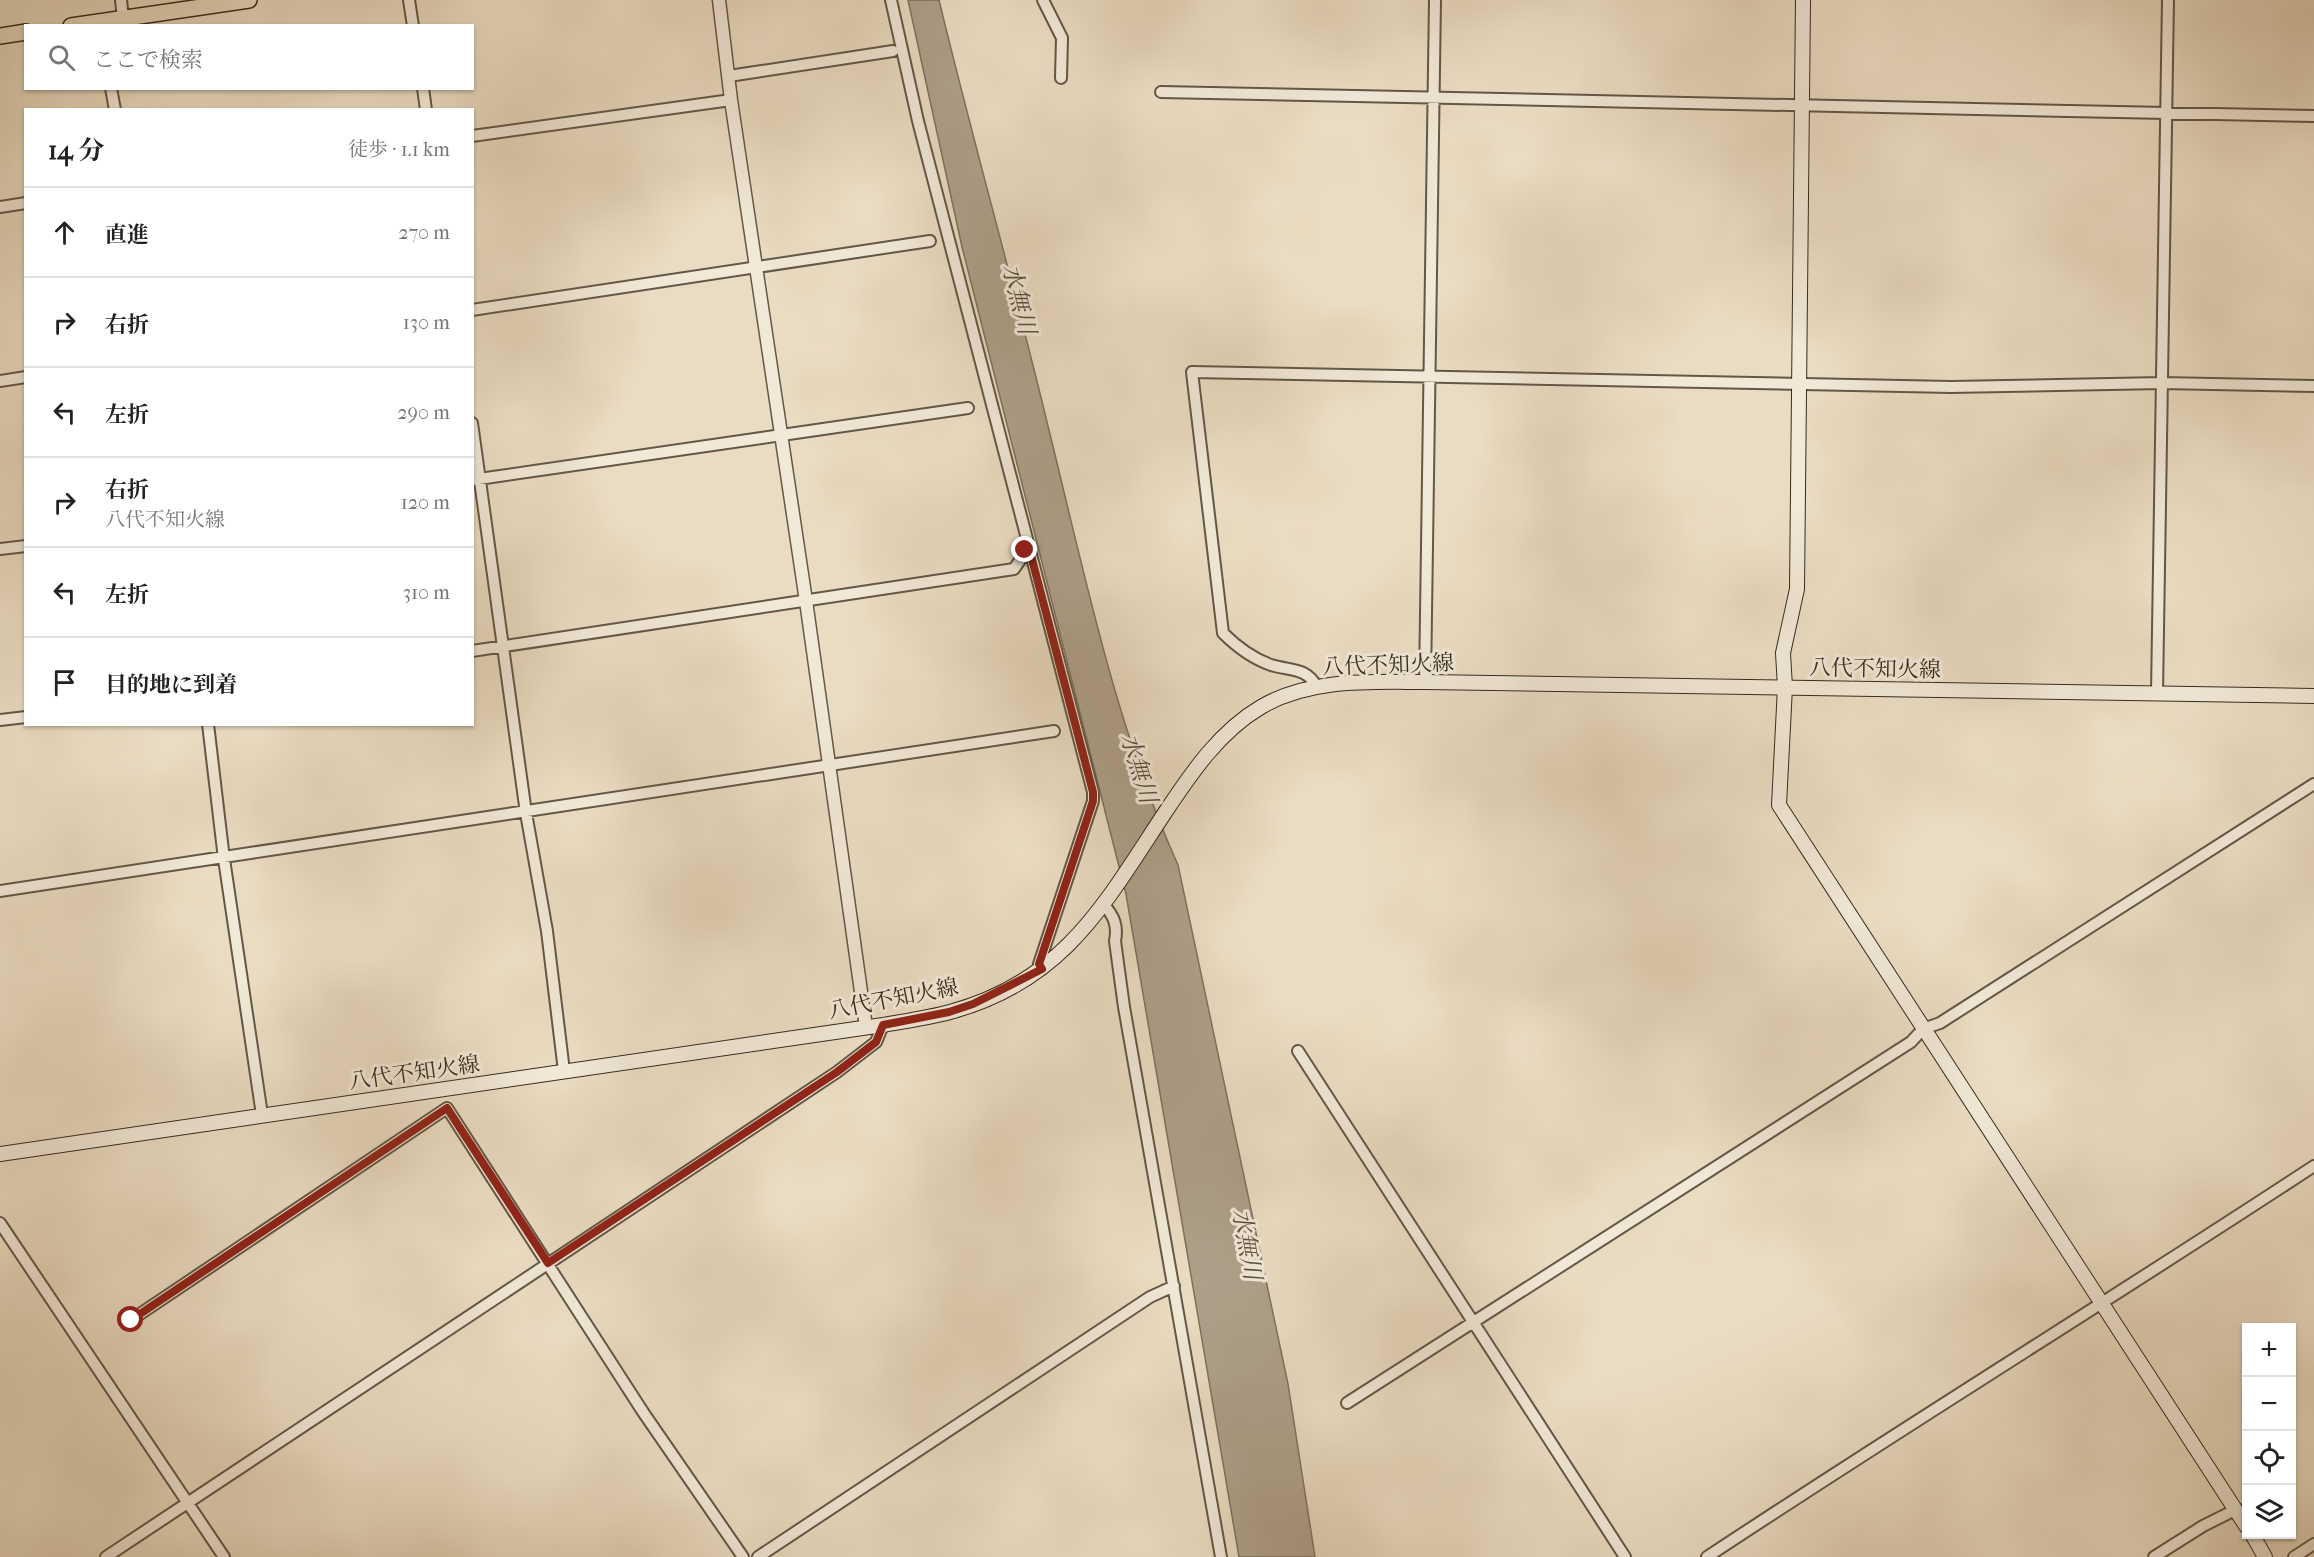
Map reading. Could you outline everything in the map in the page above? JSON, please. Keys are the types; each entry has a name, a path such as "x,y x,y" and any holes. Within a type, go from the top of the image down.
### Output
{"main road":[{"path":"99,23 249,0"},
{"path":"1803,0 1797,589 1783,652 1785,687 1779,805 2242,1518"},
{"path":"0,36 24,32"},
{"name":"八代不知火線","path":"0,1154 883,1025 949,1012 973,1004 1042,969 1082,933 1107,901 1174,798 1212,748 1261,707 1317,687 1342,683 1425,682 2314,696"},
{"path":"2255,1539 2265,1557"}],"street":[{"path":"121,0 123,18"},
{"path":"409,0 413,24"},
{"path":"719,0 731,100 782,436 866,1027"},
{"path":"891,0 918,121 1093,792 1093,801 1039,964 1042,969"},
{"path":"1043,0 1062,38 1061,78"},
{"path":"1425,682 1435,0"},
{"path":"2157,693 2168,0"},
{"path":"729,76 893,51"},
{"path":"111,90 116,108"},
{"path":"423,90 426,108"},
{"path":"1161,92 2314,116"},
{"path":"474,136 731,100"},
{"path":"0,207 24,203"},
{"path":"474,310 930,241"},
{"path":"1317,687 1311,677 1302,671 1270,664 1249,653 1223,633 1192,372 1951,387 2162,383 2314,386"},
{"path":"0,381 24,377"},
{"path":"476,480 968,408"},
{"path":"474,452 476,480 504,646 526,813 547,931 564,1071"},
{"path":"0,549 24,546"},
{"path":"474,651 1014,569 1029,548"},
{"path":"0,720 24,717"},
{"path":"208,726 224,859 262,1115"},
{"path":"0,891 224,859 1054,731"},
{"path":"1347,1403 1911,1042 1923,1029 1940,1023 2314,784"},
{"path":"1107,901 1117,931 1115,941 1124,1007 1221,1557"},
{"path":"106,1557 837,1072 876,1042 883,1025"},
{"path":"1298,1051 1625,1557"},
{"path":"131,1320 447,1108 643,1412 743,1557"},
{"path":"1707,1557 2314,1166"},
{"path":"0,1223 224,1557"},
{"path":"758,1557 1150,1297 1174,1286"},
{"path":"2154,1557 2203,1526 2236,1509"},
{"path":"2294,1557 2314,1544"}],"water":[{"name":"水無川","path":"908,0 939,0 1103,647 1136,758 1178,865 1288,1384 1315,1557 1239,1557 1126,894 962,247"}],"route":[{"path":"131,1320 447,1108 548,1263 837,1072 876,1042 883,1025 949,1012 973,1004 1007,989 1042,969 1039,964 1093,801 1093,792 1029,548 1025,550"}]}
